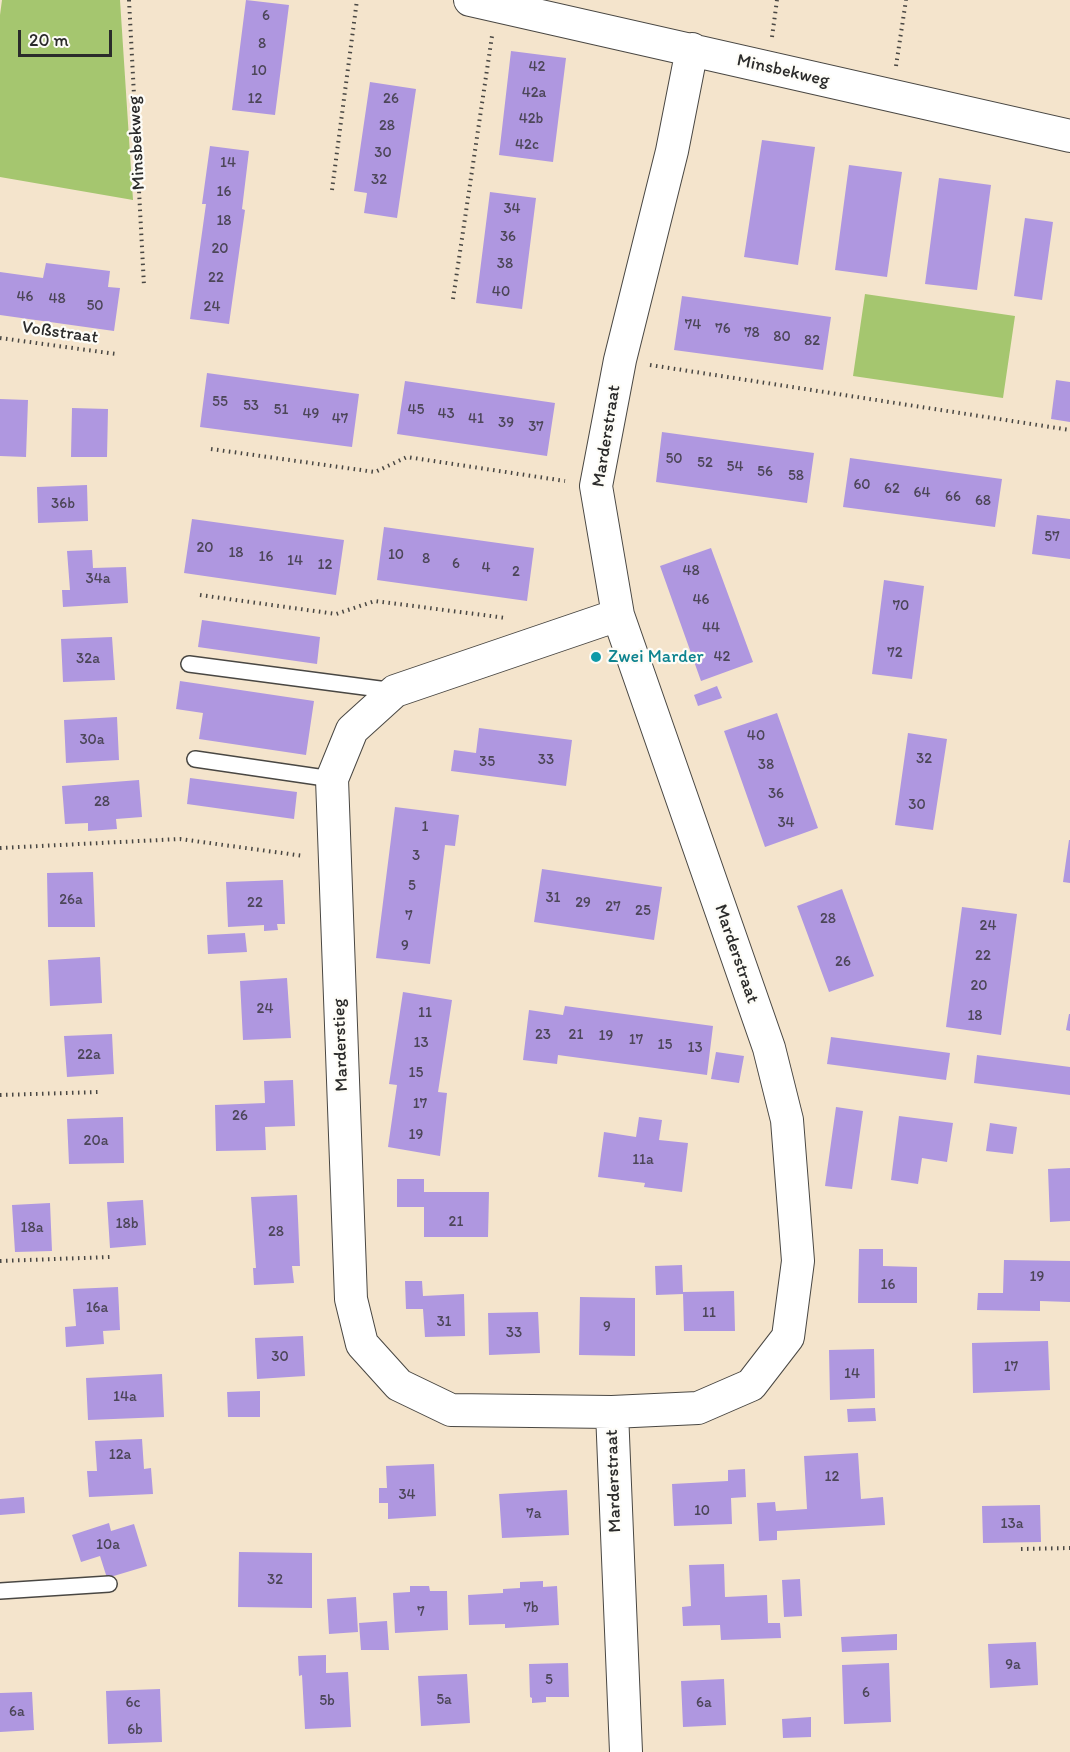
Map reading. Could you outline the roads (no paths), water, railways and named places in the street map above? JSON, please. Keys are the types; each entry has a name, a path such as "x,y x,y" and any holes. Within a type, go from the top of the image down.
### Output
{"street":[{"name":"Minsbekweg","path":"483,3 1070,136"},
{"name":"Marderstraat","path":"626,1752 612,1412 698,1408 751,1385 788,1336 798,1261 787,1120 769,1048 618,615 596,486 620,360 672,151 692,49"},
{"name":"Marderstieg","path":"612,1412 451,1410 399,1385 362,1344 351,1299 332,779 352,730 395,691 618,615"}],"lane":[{"path":"189,664 395,691"},
{"path":"195,759 332,779"},
{"path":"0,1591 109,1584"}],"place":[{"name":"Zwei Marder","path":"596,657"}]}
